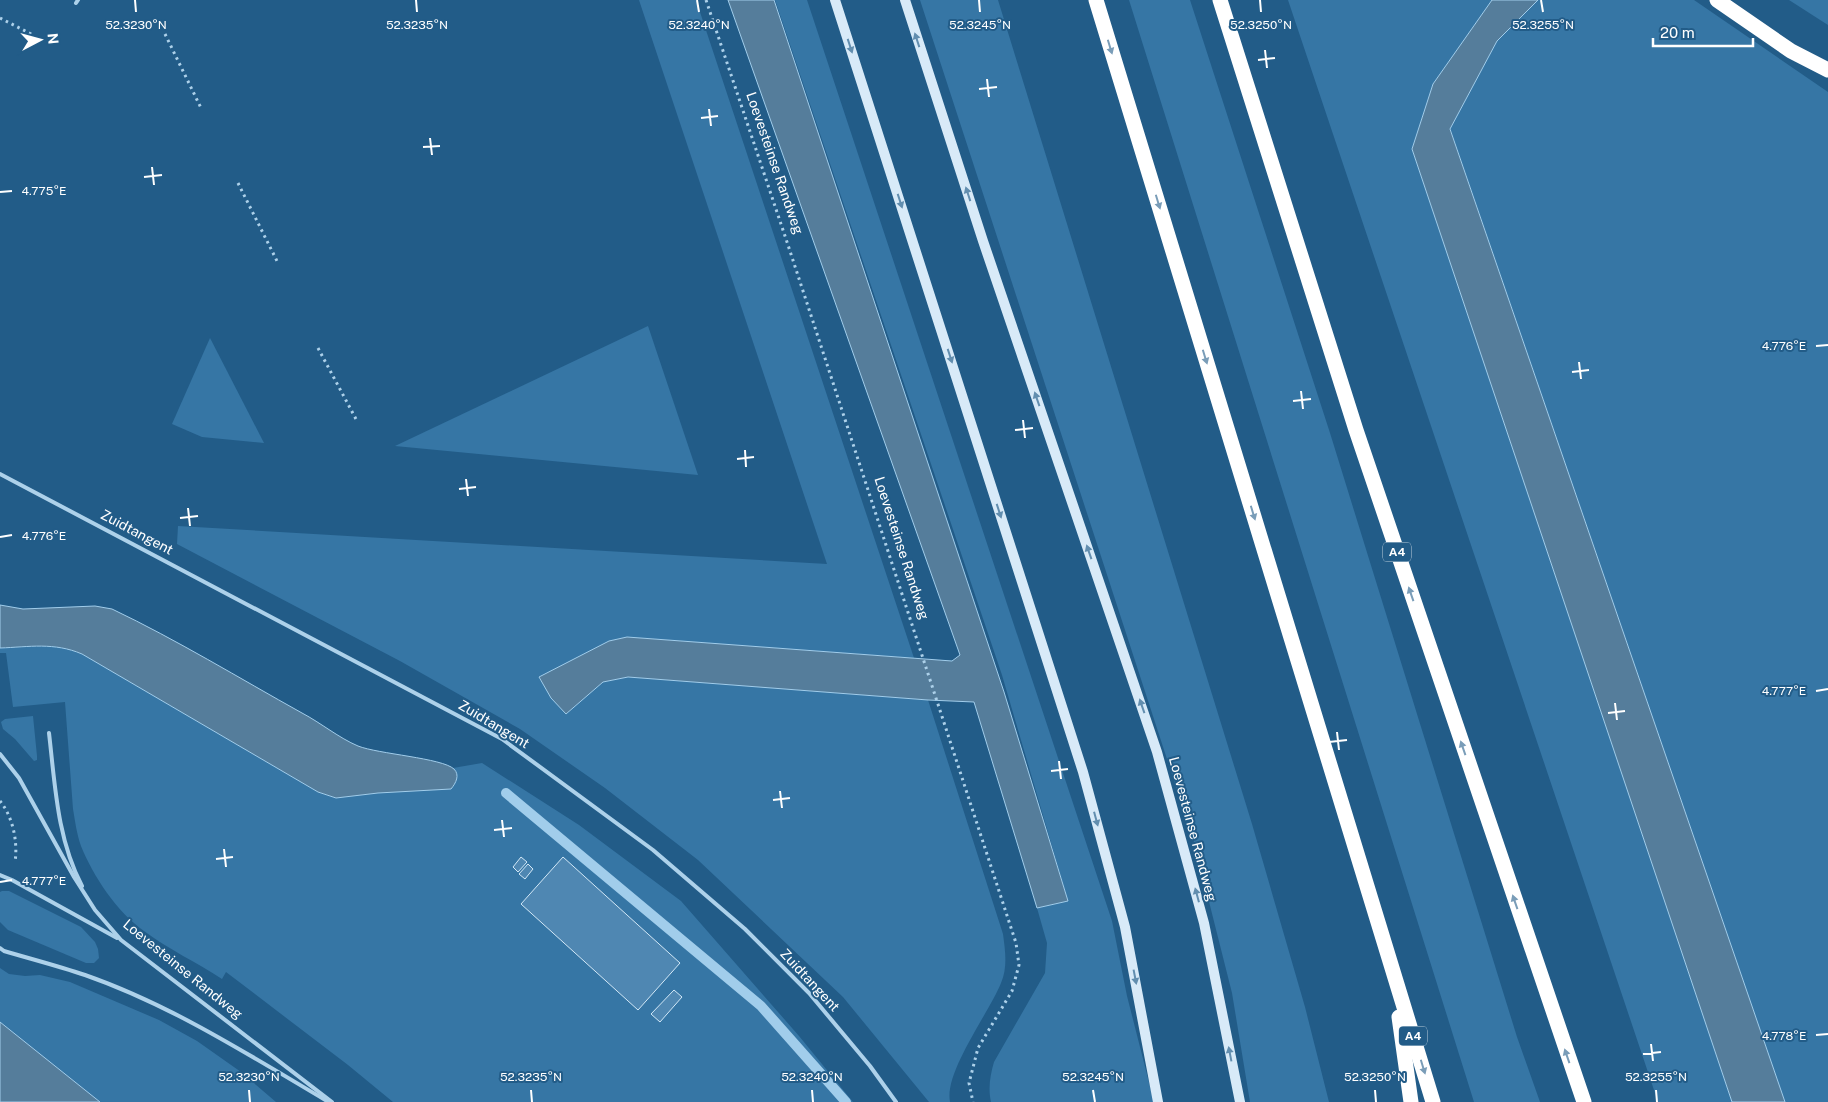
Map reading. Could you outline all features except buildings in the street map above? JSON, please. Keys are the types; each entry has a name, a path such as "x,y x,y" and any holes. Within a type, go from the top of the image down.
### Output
{"highway":[{"name":"A4","path":"1096,0 1434,1102"},
{"name":"A4","path":"1220,0 1356,430 1584,1102"},
{"path":"1717,0 1791,51 1828,70"},
{"name":"A4","path":"1393,971 1412,1102"}],"street":[{"path":"836,0 1083,772 1125,927 1158,1102"},
{"name":"Loevesteinse Randweg","path":"904,0 986,250 1157,752 1204,922 1240,1102"}],"lane":[{"name":"Zuidtangent","path":"0,474 502,739 653,850 745,929 809,993 870,1066 896,1102"},
{"path":"49,733 60,823 66,849 78,880 95,910"},
{"name":"Loevesteinse Randweg","path":"0,754 19,778 74,877 95,910 122,940 331,1102"},
{"path":"0,875 122,940"},
{"path":"0,948 4,951 85,976 160,1007 204,1029 331,1102"}],"path":[{"name":"Loevesteinse Randweg","path":"706,0 1016,943 1019,965 1012,991 978,1048 969,1083 973,1102"},
{"path":"0,18 33,35"},
{"path":"165,34 201,108"},
{"path":"238,184 278,263"},
{"path":"318,348 357,421"},
{"path":"0,801 12,825 16,840 16,856 12,880"}],"shaded area":[{"path":"639,0 696,0 914,658 627,637 609,641 539,678 566,714 603,682 628,677 928,700 1003,934 1005,952 1005,971 1001,983 960,1059 950,1090 950,1102 929,1102 843,997 698,860 605,788 520,729 400,661 177,544 178,526 827,564"},
{"path":"728,0 774,0 1004,692 1068,901 1037,908 974,702 628,677 603,682 566,714 551,698 539,677 609,641 627,637 952,661 960,655"},
{"path":"775,0 807,0 1112,921 1127,996 1154,1102 991,1102 990,1082 994,1062 1045,973 1047,943 1037,908 1068,901 1002,675"},
{"path":"920,0 998,0 1252,824 1305,1007 1329,1102 1250,1102 1232,993 1194,842"},
{"path":"1129,0 1190,0 1330,433 1517,1037 1540,1102 1474,1102"},
{"path":"1288,0 1492,0 1433,84 1412,149 1732,1102 1658,1102"},
{"path":"1492,0 1538,0 1497,41 1450,129 1785,1102 1732,1102 1412,149 1433,84"},
{"path":"1538,0 1694,0 1828,92 1828,1102 1785,1102 1450,128 1497,41"},
{"path":"1789,0 1828,0 1828,25"},
{"path":"648,326 698,475 395,446"},
{"path":"210,338 264,443 202,437 172,424"},
{"path":"0,605 23,609 95,606 112,609 208,659 351,743 367,749 447,765 456,771 456,782 451,789 378,793 336,798 318,792 82,654 72,650 51,647 0,648"},
{"path":"54,646 68,648 82,654 318,792 335,798 378,793 457,774 453,768 482,763 579,825 681,901 799,1036 853,1102 393,1102 348,1065 226,972 222,979 163,944 134,923 115,904 92,869 77,833 73,809 65,702 13,707 6,653 0,653 0,648"},
{"path":"33,716 37,756 37,760 34,761 15,739 3,729 1,722 5,719"},
{"path":"9,891 81,927 95,942 99,958 94,963 86,963 8,930 0,922 0,892"},
{"path":"0,968 9,974 40,975 70,982 159,1020 197,1041 241,1072 276,1102 100,1102 0,1022"},
{"path":"0,1022 100,1102 0,1102"}],"waterway":[{"path":"506,793 761,1006 846,1102"}]}
